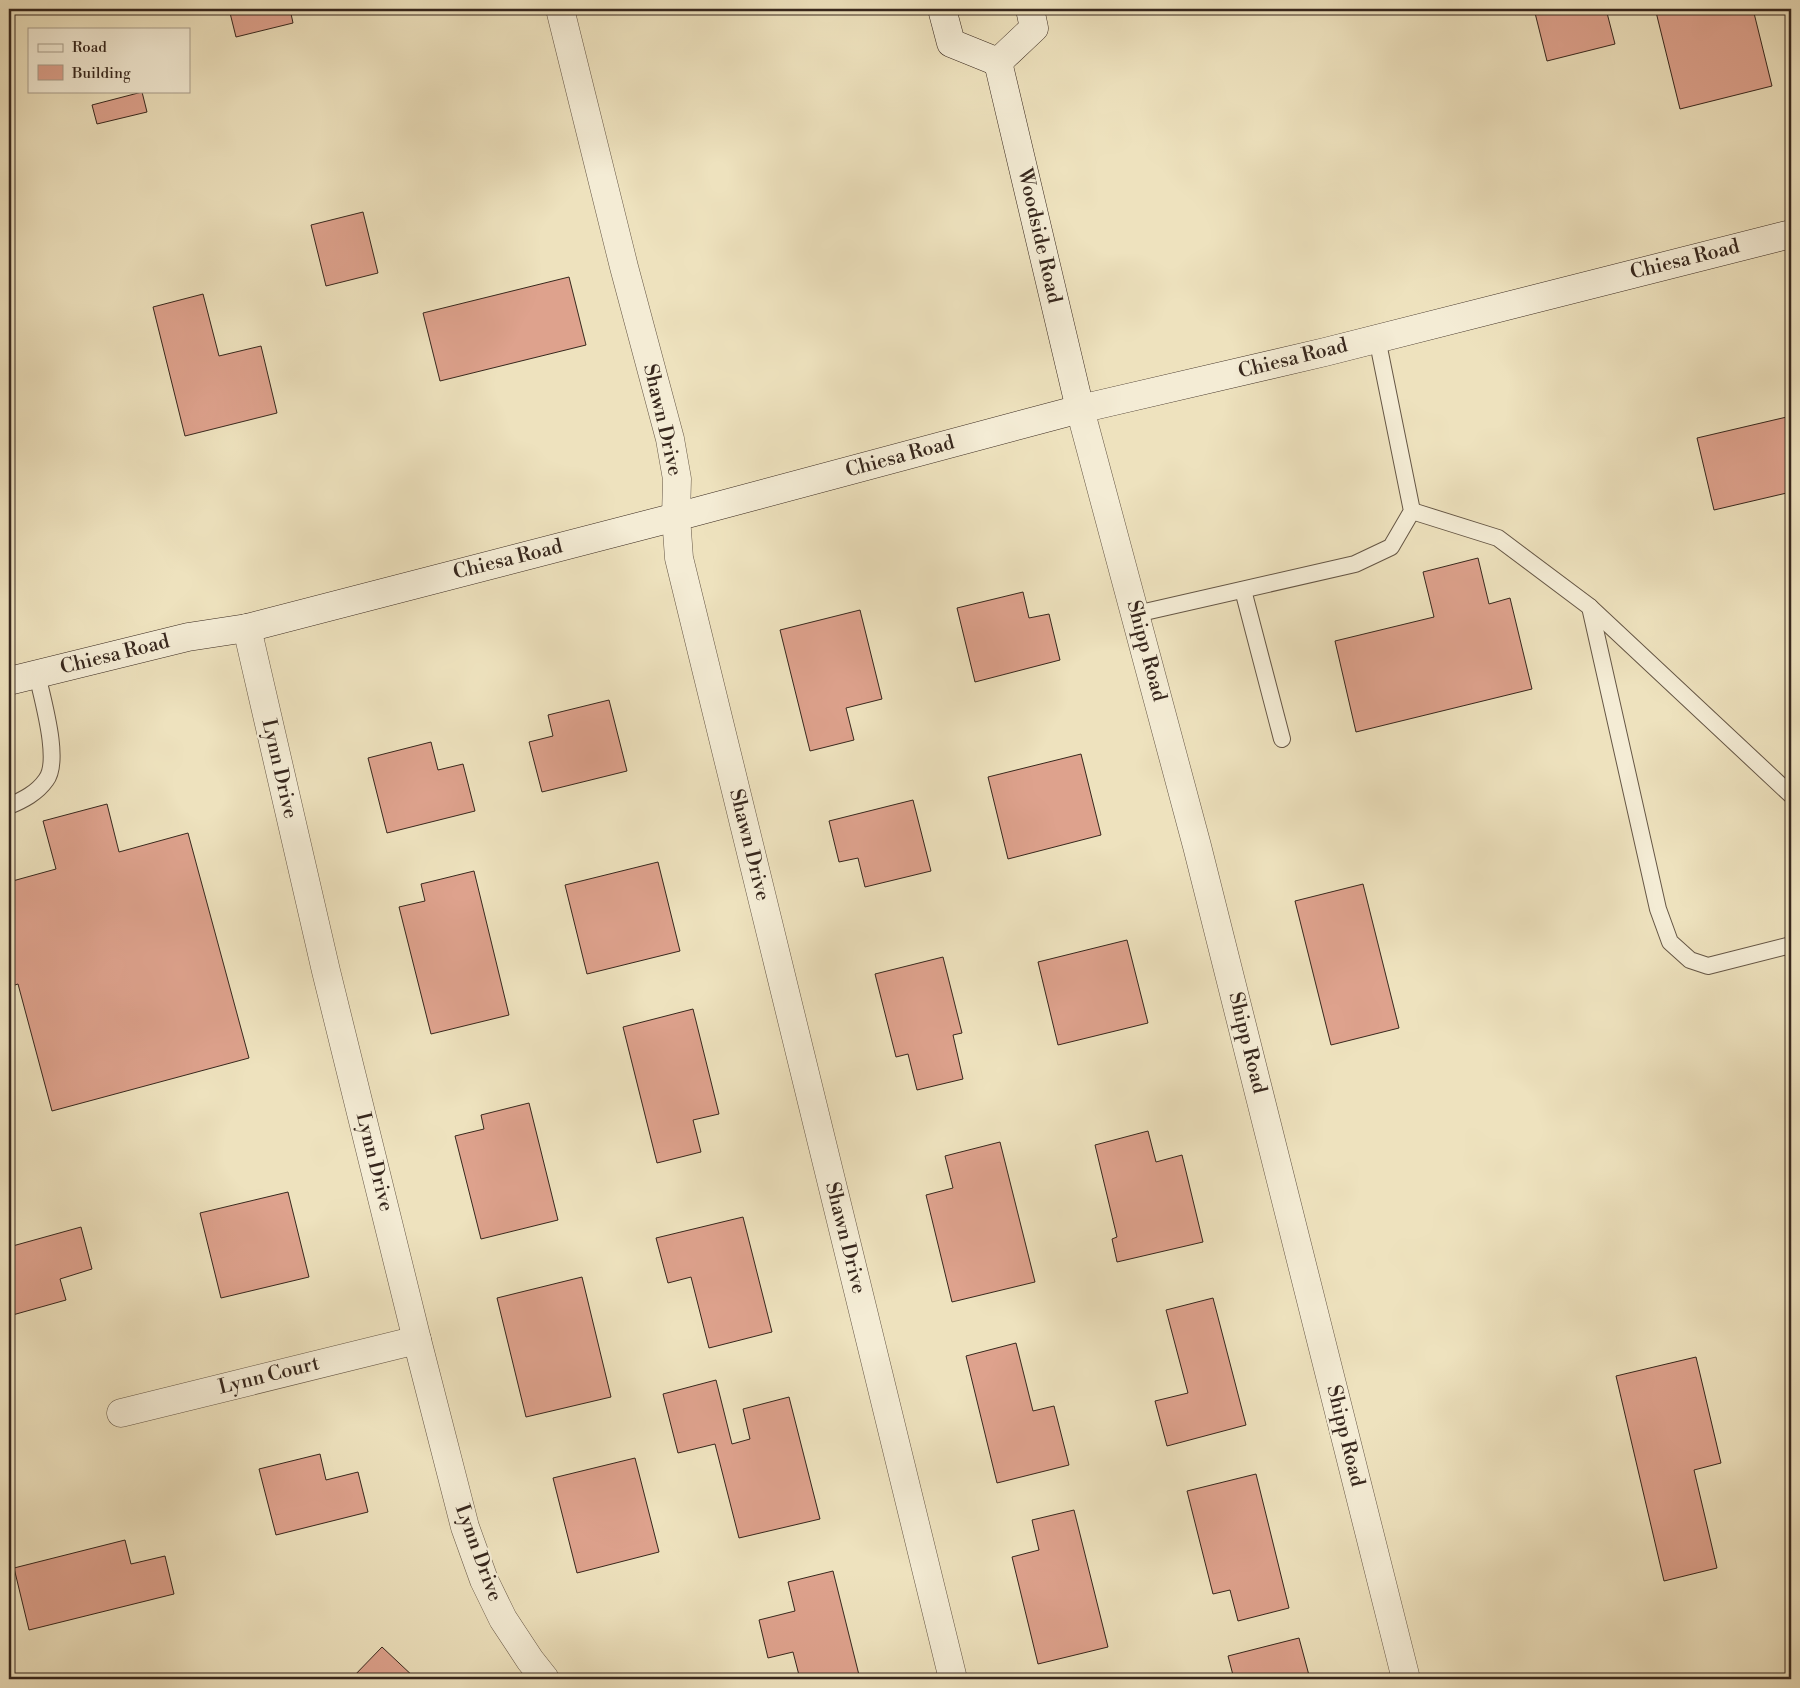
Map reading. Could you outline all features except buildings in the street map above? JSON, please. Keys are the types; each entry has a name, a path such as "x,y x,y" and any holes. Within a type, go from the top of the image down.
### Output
{"street":[{"name":"Shawn Drive","path":"560,9 624,267 670,439 677,479 676,517 679,558 953,1679"},
{"path":"942,9 951,43 998,62 1034,28 1030,9"},
{"name":"Woodside Road","path":"998,62 1080,409"},
{"name":"Chiesa Road","path":"9,681 188,637 247,628 676,517 1080,409 1377,338 1791,234"},
{"name":"Shipp Road","path":"1080,409 1197,846 1406,1679"},
{"name":"Lynn Drive","path":"247,628 326,971 465,1527 484,1580 503,1619 545,1679"},
{"name":"Lynn Court","path":"121,1412 417,1340"}],"lane":[{"path":"1136,614 1355,564 1391,546 1412,511 1377,338"},
{"path":"1412,511 1498,538 1590,607 1791,795"},
{"path":"1243,590 1282,739"},
{"path":"1590,607 1658,909 1670,942 1690,960 1708,966 1791,945"},
{"path":"9,806 29,796 48,779 52,759 50,735 37,674"}]}
